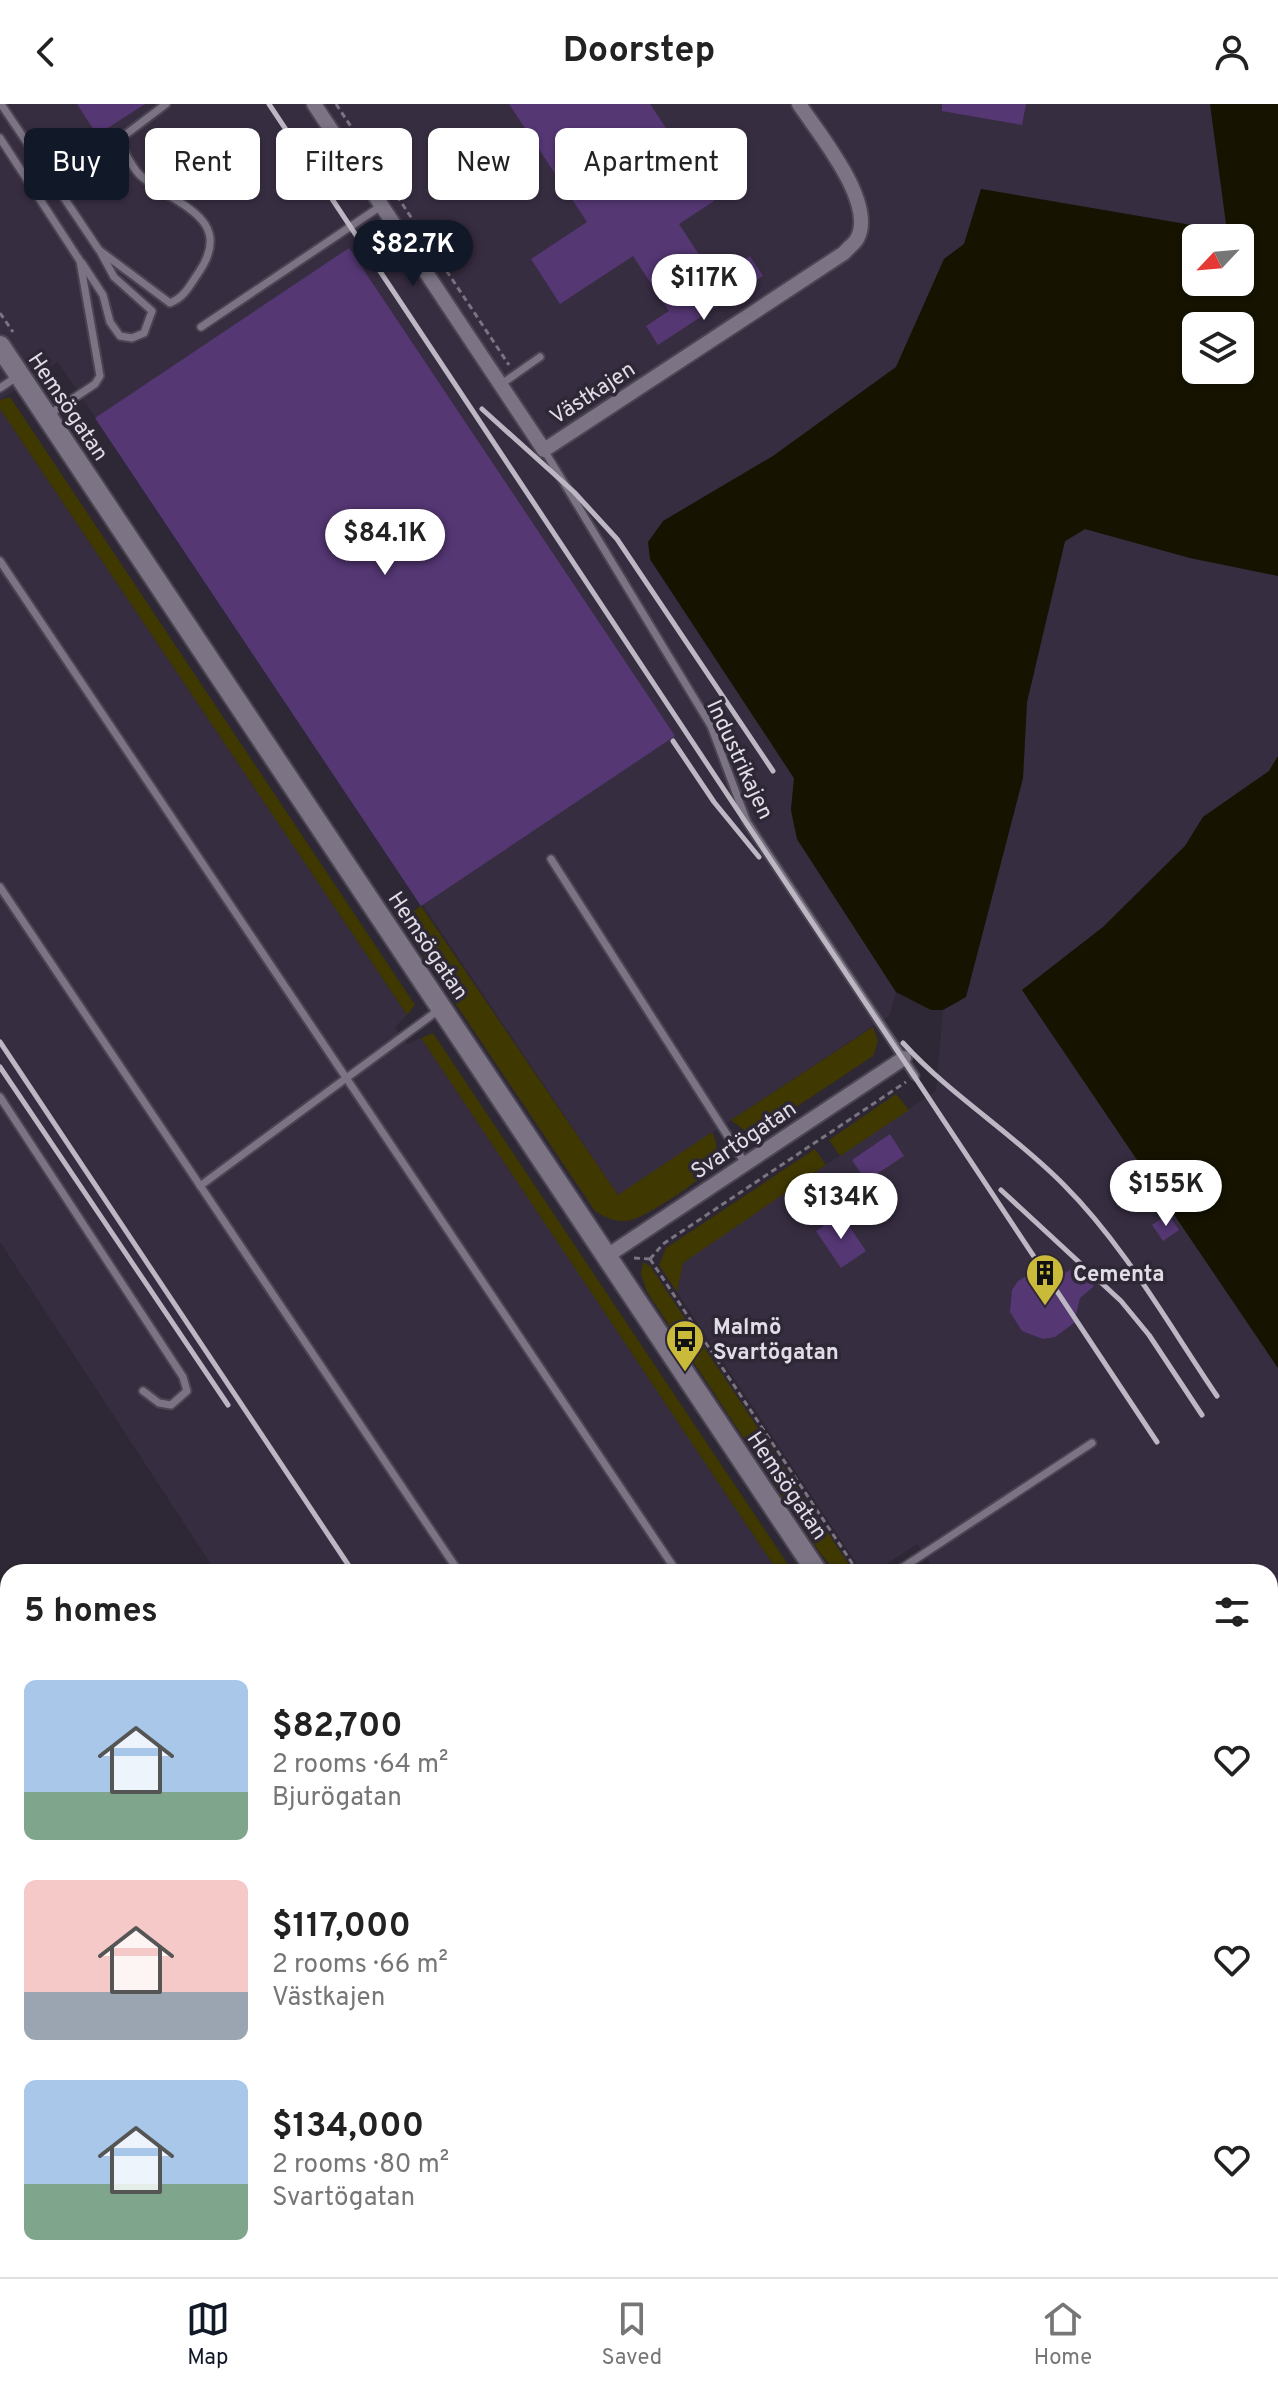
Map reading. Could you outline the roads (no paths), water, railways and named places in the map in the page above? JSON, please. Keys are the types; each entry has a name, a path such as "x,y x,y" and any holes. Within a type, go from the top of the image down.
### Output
{"street":[{"path":"314,104 544,450"},
{"name":"Västkajen","path":"544,450 844,253 857,239 861,223 852,186 799,104"},
{"name":"Hemsögatan","path":"0,346 812,1564"},
{"name":"Svartögatan","path":"607,1256 904,1058"}],"lane":[{"path":"0,138 103,295 110,322 120,336 132,338 144,333 151,323 149,305 114,277 1,104"},
{"path":"99,250 170,303 181,298 210,256 208,232 195,211 138,173 121,146 125,135 166,104"},
{"path":"201,327 381,206"},
{"path":"47,416 100,376 78,258"},
{"path":"500,385 540,357"},
{"path":"0,388 20,375"},
{"name":"Industrikajen","path":"544,450 711,726 747,822 915,1076"},
{"path":"0,561 672,1564"},
{"path":"551,859 745,1163"},
{"path":"0,887 454,1564"},
{"path":"200,1186 346,1075 442,1008"},
{"path":"0,1097 183,1377 187,1391 171,1405 159,1403 143,1391"},
{"path":"908,1564 1092,1443"}],"railway":[{"path":"269,104 1157,1442"},
{"path":"482,409 574,492 617,539 773,771"},
{"path":"673,741 714,802 759,857"},
{"path":"0,1042 348,1564"},
{"path":"903,1043 941,1080 1044,1165 1085,1208 1145,1286 1217,1396"},
{"path":"0,1067 228,1405"},
{"path":"1001,1190 1121,1301 1149,1335 1202,1415"}],"place":[{"name":"Cementa","path":"1045,1307"},
{"name":"Malmö Svartögatan","path":"685,1373"}]}
